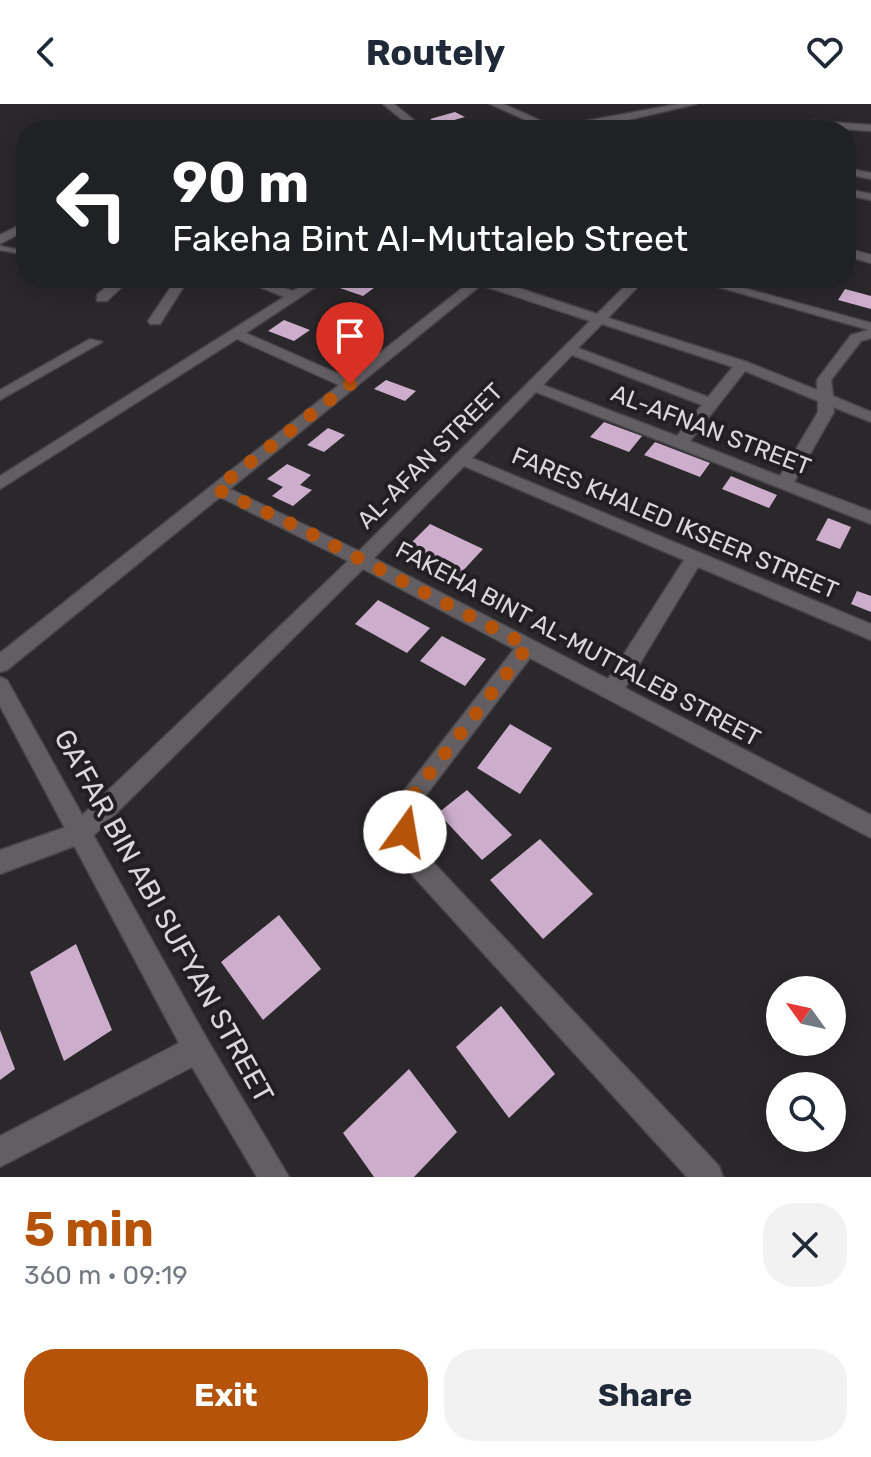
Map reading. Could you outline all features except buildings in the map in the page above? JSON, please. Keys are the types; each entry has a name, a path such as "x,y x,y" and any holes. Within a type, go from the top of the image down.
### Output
{"street":[{"path":"388,104 408,120"},
{"path":"495,104 529,120"},
{"path":"617,120 691,104"},
{"path":"102,298 114,288"},
{"path":"155,321 176,288"},
{"path":"271,288 296,297"},
{"path":"0,484 309,288"},
{"path":"0,664 466,288"},
{"path":"505,288 742,365 871,417"},
{"name":"AL-AFAN STREET","path":"80,833 361,560 631,288"},
{"path":"729,288 871,327"},
{"path":"784,484 824,416 824,380 856,338 871,334"},
{"path":"239,335 350,384"},
{"path":"0,396 95,342"},
{"path":"570,350 710,403"},
{"path":"680,443 742,365"},
{"name":"AL-AFNAN STREET","path":"533,386 871,518"},
{"name":"FARES KHALED IKSEER STREET","path":"461,459 871,632"},
{"name":"FAKEHA BINT AL-MUTTALEB STREET","path":"216,489 528,646 871,827"},
{"path":"611,692 695,557"},
{"path":"528,646 409,800 405,832 422,868 708,1177"},
{"name":"GA‘FAR BIN ABI SUFYAN STREET","path":"0,686 197,1049 274,1177"},
{"path":"0,862 80,833"},
{"path":"0,1152 197,1049"}],"route":[{"path":"350,384 216,489 298,527 528,646 409,800 405,832"}]}
